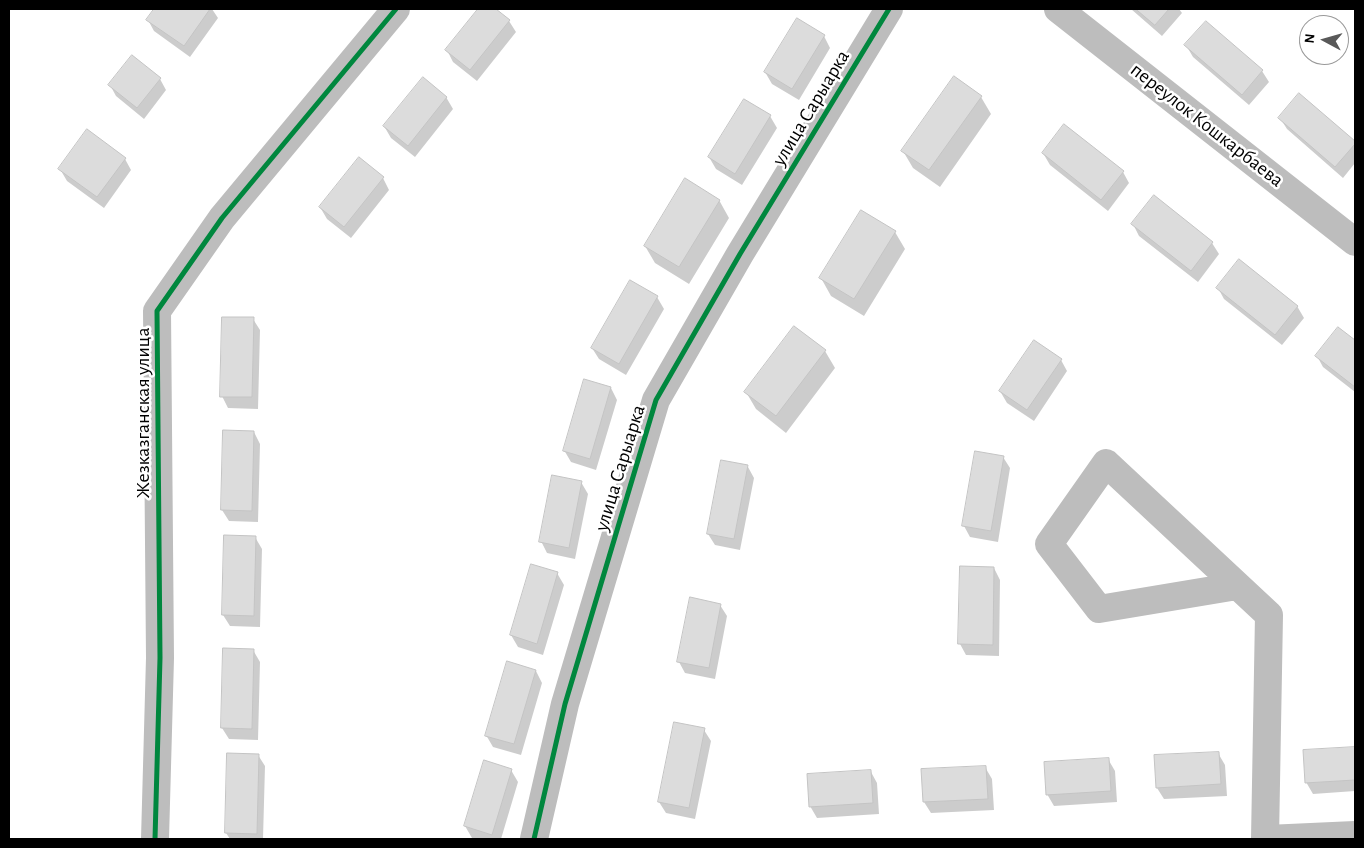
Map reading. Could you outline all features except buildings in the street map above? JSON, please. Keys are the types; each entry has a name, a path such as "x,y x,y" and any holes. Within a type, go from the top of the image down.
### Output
{"street":[{"name":"Жезказганская улица","path":"155,839 160,658 157,311 222,218 396,9"},
{"name":"улица Сарыарка","path":"534,839 565,704 656,400 740,254 889,9"},
{"name":"переулок Кошкарбаева","path":"1058,9 1355,242"},
{"path":"1237,586 1099,609 1049,544 1106,463 1269,616 1266,839 1355,835"}],"cycle path":[{"path":"155,839 160,658 157,311 222,218 396,9"},
{"path":"534,839 565,704 656,400 740,254 889,9"}]}
